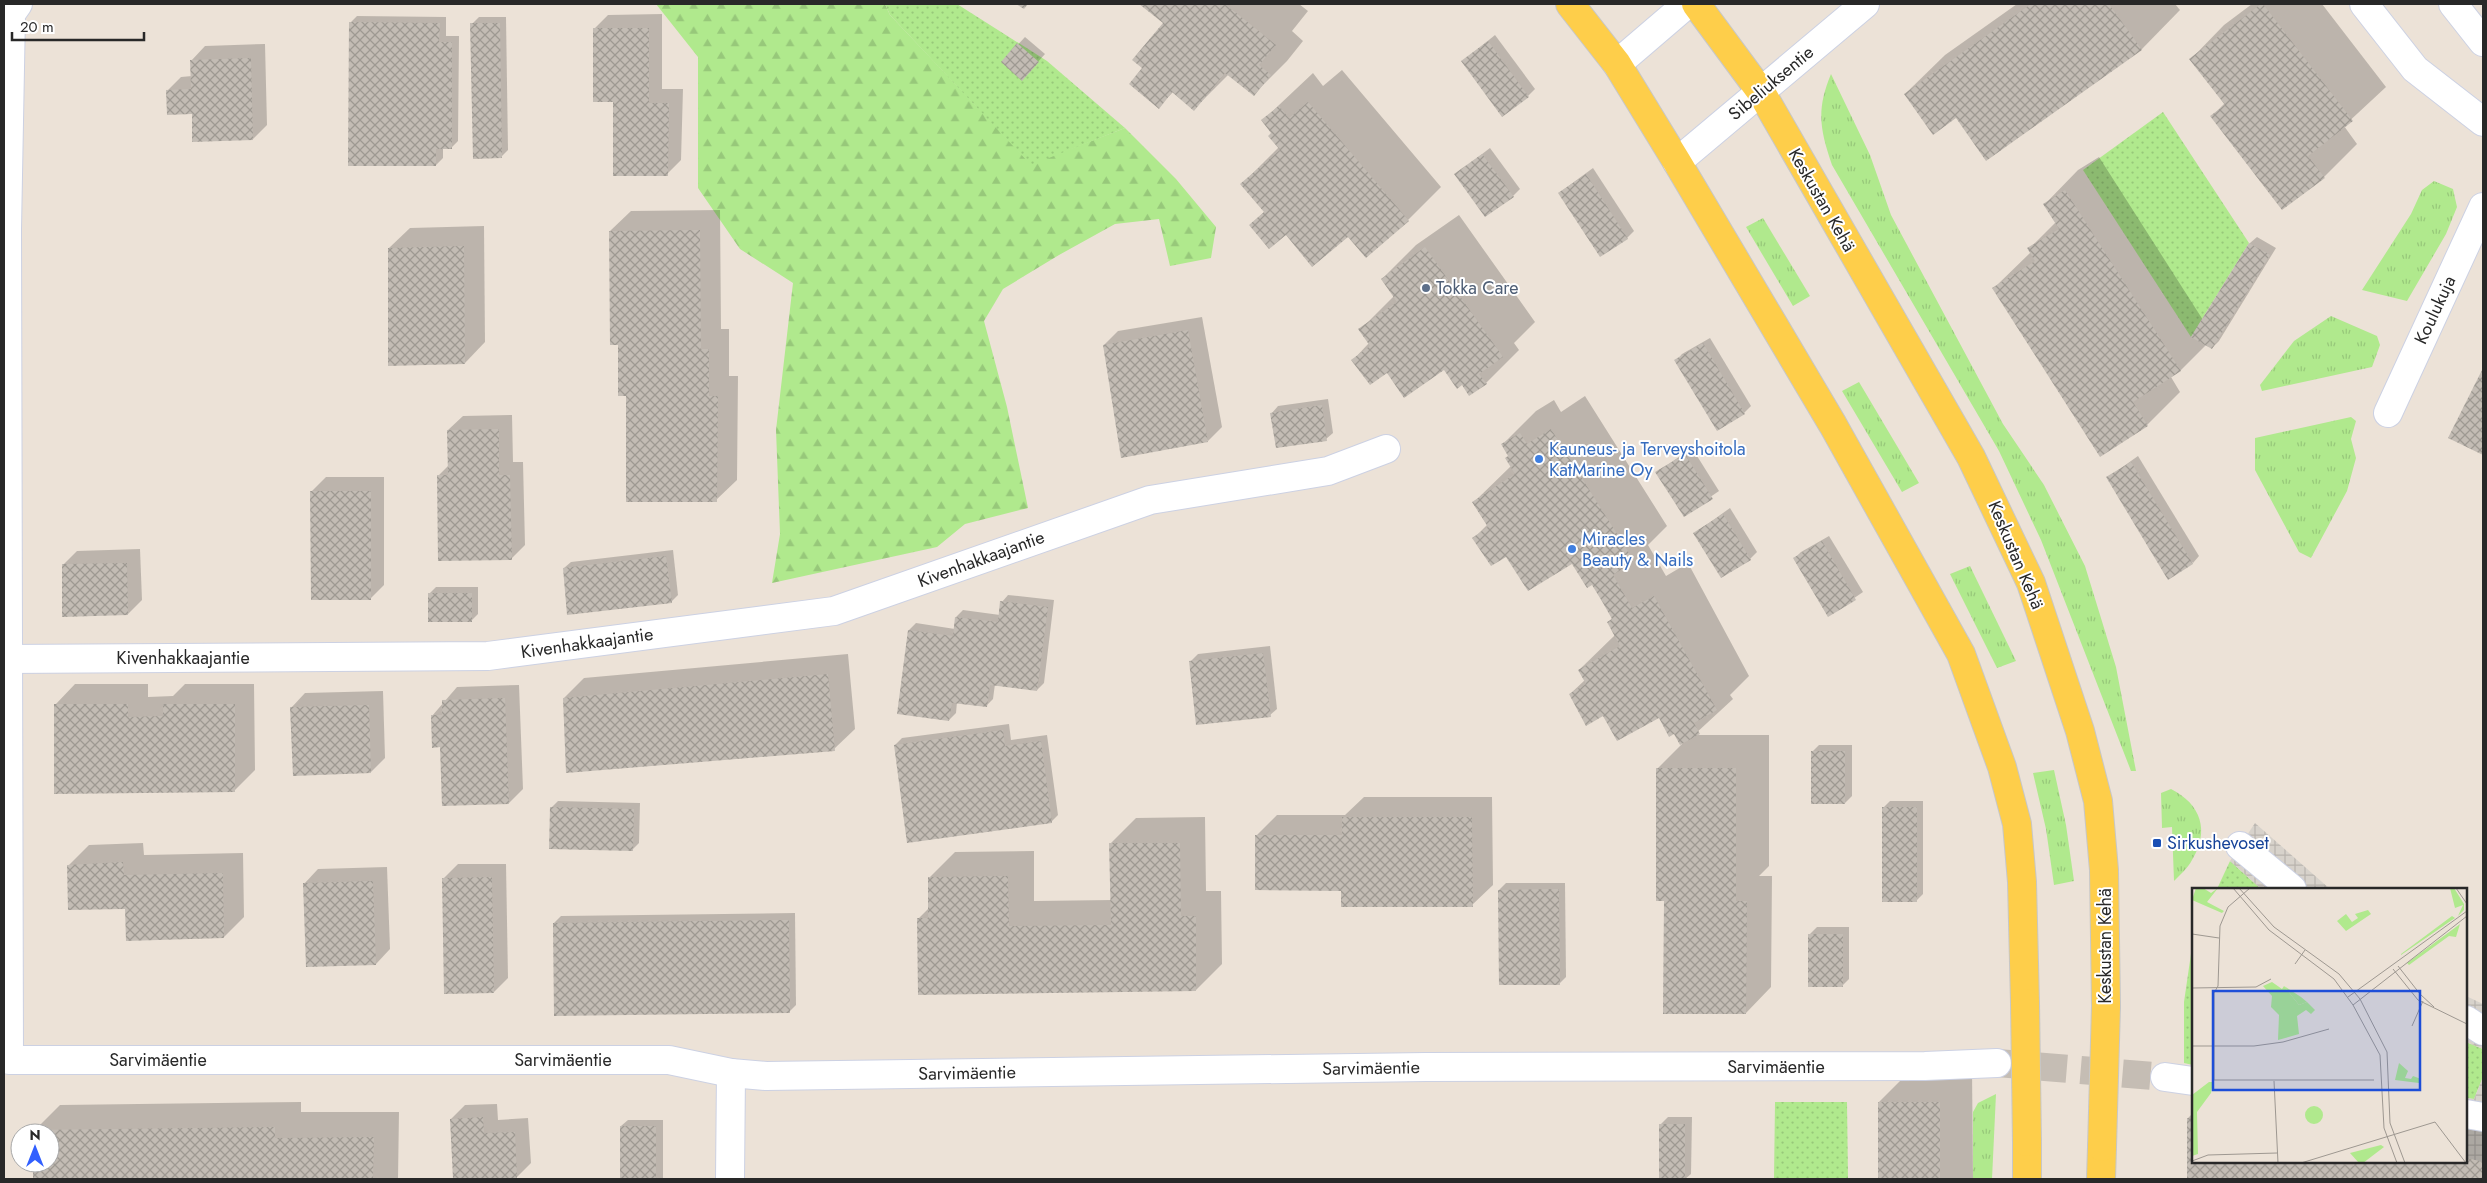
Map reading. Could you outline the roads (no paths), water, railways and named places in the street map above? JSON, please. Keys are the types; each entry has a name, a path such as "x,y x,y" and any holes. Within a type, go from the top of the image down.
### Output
{"main road":[{"path":"1570,4 1616,64 1677,162 1833,425 1961,654 2002,767 2018,824 2026,1003 2027,1179"},
{"name":"Keskustan Kehä","path":"1696,4 1761,92 1971,457 2031,583 2080,731 2098,801 2104,870 2106,1006 2101,1179"}],"street":[{"path":"6,658 6,229 11,14 18,4"},
{"path":"1616,64 1687,4"},
{"name":"Sibeliuksentie","path":"1677,162 1865,4"},
{"path":"2364,4 2415,69 2483,122"},
{"path":"2453,4 2483,42"},
{"name":"Koulukuja","path":"2388,413 2483,207"},
{"name":"Kivenhakkaajantie","path":"6,658 488,656 834,611 1150,500 1328,471 1386,450"},
{"name":"Sarvimäentie","path":"6,658 10,1060 669,1060 730,1073 766,1076 1426,1067 1925,1066 1997,1063"},
{"path":"2240,846 2291,888"},
{"path":"2467,1021 2483,1031"},
{"path":"730,1073 730,1179"},
{"path":"2165,1077 2192,1081"},
{"path":"2467,1114 2483,1117"}],"tunnel":[{"path":"1997,1063 2165,1077"}],"place":[{"name":"Tokka Care","path":"1426,288"},
{"name":"Kauneus- ja Terveyshoitola KatMarine Oy","path":"1539,459"},
{"name":"Miracles Beauty & Nails","path":"1572,549"},
{"name":"Sirkushevoset","path":"2157,843"}]}
